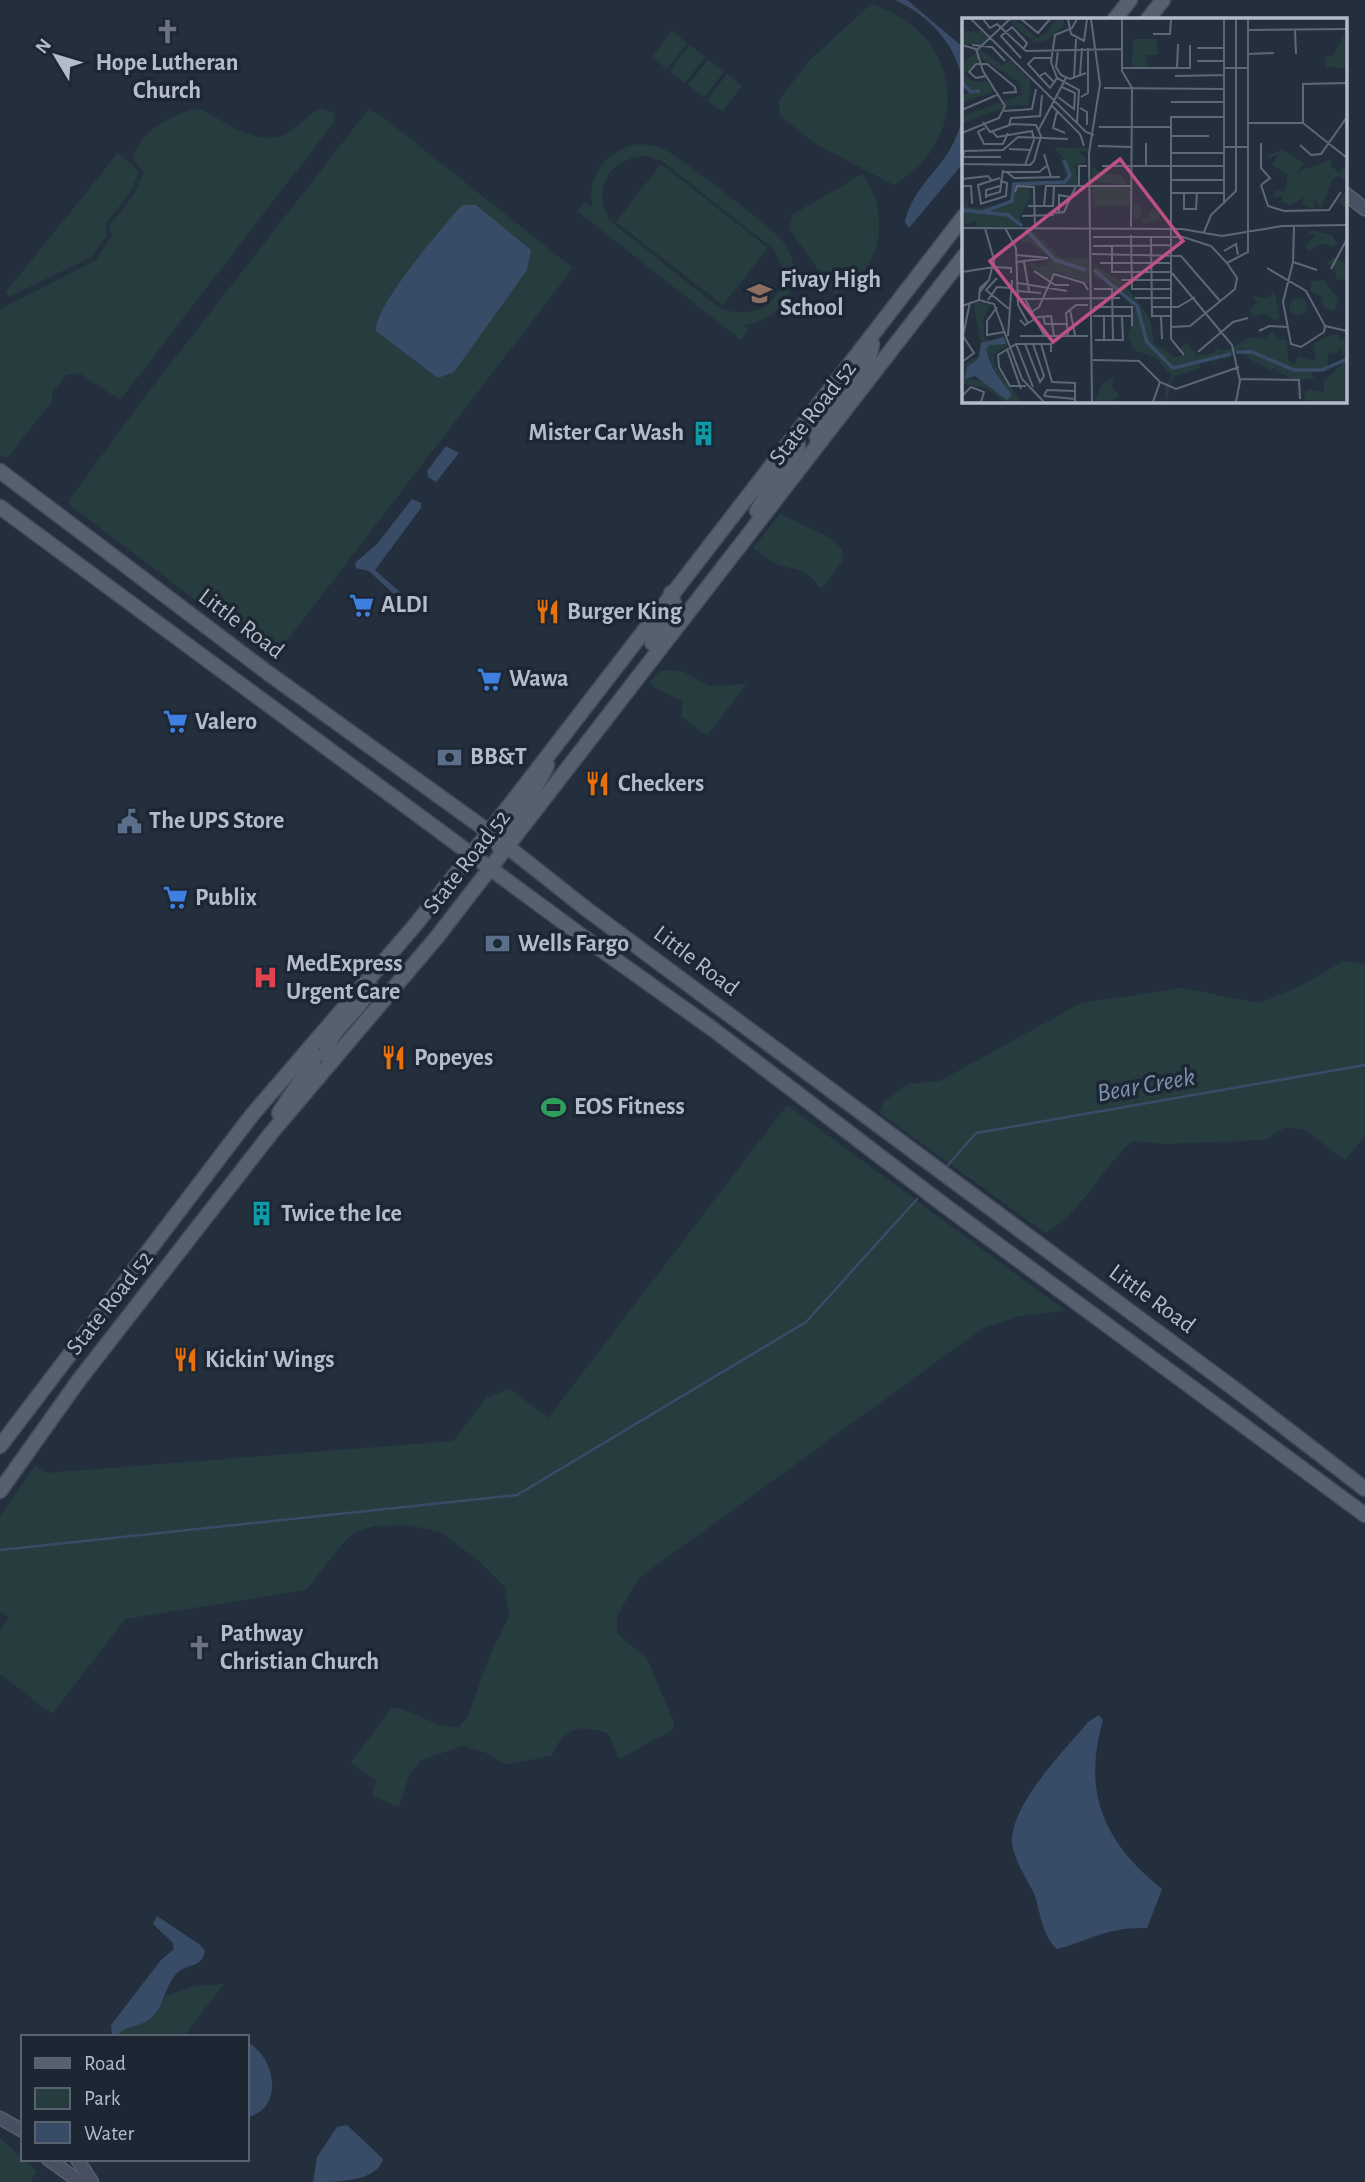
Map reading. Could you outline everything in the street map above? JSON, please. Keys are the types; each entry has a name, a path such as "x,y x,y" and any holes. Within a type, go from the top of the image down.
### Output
{"main road":[{"path":"1116,18 1130,0"},
{"path":"1149,18 1163,0"},
{"name":"State Road 52","path":"0,1446 253,1115 489,832 962,219"},
{"name":"State Road 52","path":"0,1491 79,1380 275,1128 491,867 505,843 632,685 962,259"},
{"path":"818,444 816,431 820,422 870,354 874,333"},
{"path":"737,549 773,483 798,448 797,432"},
{"name":"Little Road","path":"0,471 271,675 505,843 585,908 1241,1392 1365,1489"},
{"name":"Little Road","path":"0,507 1365,1515"},
{"path":"632,685 638,664 669,617 674,604 671,593 706,589"},
{"path":"505,843 508,825 541,778 555,745"},
{"path":"331,1061 327,1049 365,998 370,977"},
{"path":"275,1128 283,1104 313,1062 314,1056 310,1048"}],"street":[{"path":"1348,196 1365,209"},
{"path":"0,2118 21,2130"},
{"path":"51,2161 80,2182"},
{"path":"78,2161 92,2182"}],"green space":[{"path":"871,4 901,18 924,37 940,60 947,87 946,114 937,140 920,165 894,185 817,145 780,116 779,100 809,61"},
{"path":"672,31 687,43 667,69 652,57"},
{"path":"690,45 705,57 685,83 670,71"},
{"path":"708,60 724,72 704,97 688,85"},
{"path":"727,74 742,86 722,112 707,100"},
{"path":"197,108 241,131 265,138 289,132 320,108 334,113 335,121 120,400 79,373 66,375 51,394 53,400 7,458 0,455 0,309 95,261 112,236 109,227 133,196 144,172 133,159 142,140 167,120"},
{"path":"368,110 379,114 573,268 279,651 261,641 248,640 70,505 69,500 153,386"},
{"path":"638,144 664,149 746,209 784,243 794,270 793,284 788,296 770,316 743,325 749,330 741,340 577,211 584,202 592,207 591,195 596,174 608,158 626,147","holes":["645,156 662,161 771,247 780,262 782,276 779,289 772,300 761,308 748,312 733,312 717,306 610,221 602,198 603,187 613,169 632,158"]},
{"path":"118,153 139,172 129,194 105,224 107,235 91,257 9,297 5,293"},
{"path":"661,164 768,248 723,305 616,222"},
{"path":"862,174 877,206 878,241 864,272 835,294 789,228 792,215"},
{"path":"780,514 831,538 842,549 843,560 823,587 819,588 812,578 803,572 775,563 753,548"},
{"path":"660,671 682,671 710,686 747,684 708,734 704,734 681,716 683,702 652,686 650,681"},
{"path":"1343,961 1365,964 1365,1136 1345,1160 1303,1129 1284,1128 1265,1140 1164,1144 1133,1141 1070,1214 1045,1233 880,1113 883,1102 908,1084 940,1081 1081,1003 1182,988 1260,1003 1301,986"},
{"path":"787,1105 1066,1311 1020,1316 983,1328 639,1578 617,1616 617,1634 647,1658 674,1723 674,1729 619,1759 608,1733 588,1729 573,1730 567,1734 552,1756 506,1764 484,1752 463,1746 421,1760 409,1775 399,1807 372,1796 376,1781 351,1762 392,1708 442,1725 459,1727 468,1716 490,1655 509,1616 505,1587 481,1563 442,1533 409,1525 374,1526 356,1532 344,1542 306,1590 125,1619 52,1714 0,1674 0,1630 9,1618 0,1611 0,1516 35,1466 46,1473 453,1441 487,1397 510,1389 548,1418"},
{"path":"224,1984 185,2035 117,2035 122,2029 150,2019 166,1996 195,1986"},
{"path":"0,2138 21,2157 21,2161 26,2161 37,2171 30,2182 0,2182"}],"water":[{"path":"895,0 907,0 962,46 962,78 956,60 941,35 908,7"},
{"path":"962,116 962,164 909,228 905,222 910,206 946,156"},
{"path":"462,205 476,205 531,250 527,270 454,372 438,378 376,331 385,305 397,287"},
{"path":"446,446 459,453 436,482 428,477 427,471"},
{"path":"412,499 421,503 421,508 375,570 402,594 397,597 369,571 356,568 355,563 377,544"},
{"path":"1099,1715 1103,1720 1095,1771 1097,1794 1103,1815 1125,1853 1162,1889 1147,1928 1121,1929 1057,1949 1045,1931 1035,1896 1014,1852 1012,1837 1015,1822 1031,1792 1088,1722"},
{"path":"157,1916 200,1945 205,1950 204,1956 173,1977 159,2008 150,2019 114,2035 111,2025 161,1960 174,1949 173,1943 153,1924"},
{"path":"248,2043 264,2058 272,2081 271,2093 260,2112 248,2117"},
{"path":"347,2125 383,2159 379,2167 354,2179 313,2182 317,2157 337,2127"}],"waterway":[{"name":"Bear Creek","path":"948,1165 976,1133 1365,1065"},
{"path":"0,1550 517,1495 806,1322 917,1199"}],"place":[{"name":"Hope Lutheran Church","path":"167,32"},
{"name":"Fivay High School","path":"760,294"},
{"name":"Mister Car Wash","path":"704,433"},
{"name":"ALDI","path":"361,605"},
{"name":"Burger King","path":"547,612"},
{"name":"Wawa","path":"489,679"},
{"name":"Valero","path":"175,722"},
{"name":"BB&T","path":"450,757"},
{"name":"Checkers","path":"598,784"},
{"name":"The UPS Store","path":"129,821"},
{"name":"Publix","path":"175,898"},
{"name":"Wells Fargo","path":"498,944"},
{"name":"MedExpress Urgent Care","path":"266,978"},
{"name":"Popeyes","path":"394,1058"},
{"name":"EOS Fitness","path":"554,1107"},
{"name":"Twice the Ice","path":"261,1214"},
{"name":"Kickin' Wings","path":"185,1360"},
{"name":"Pathway Christian Church","path":"200,1648"}]}
